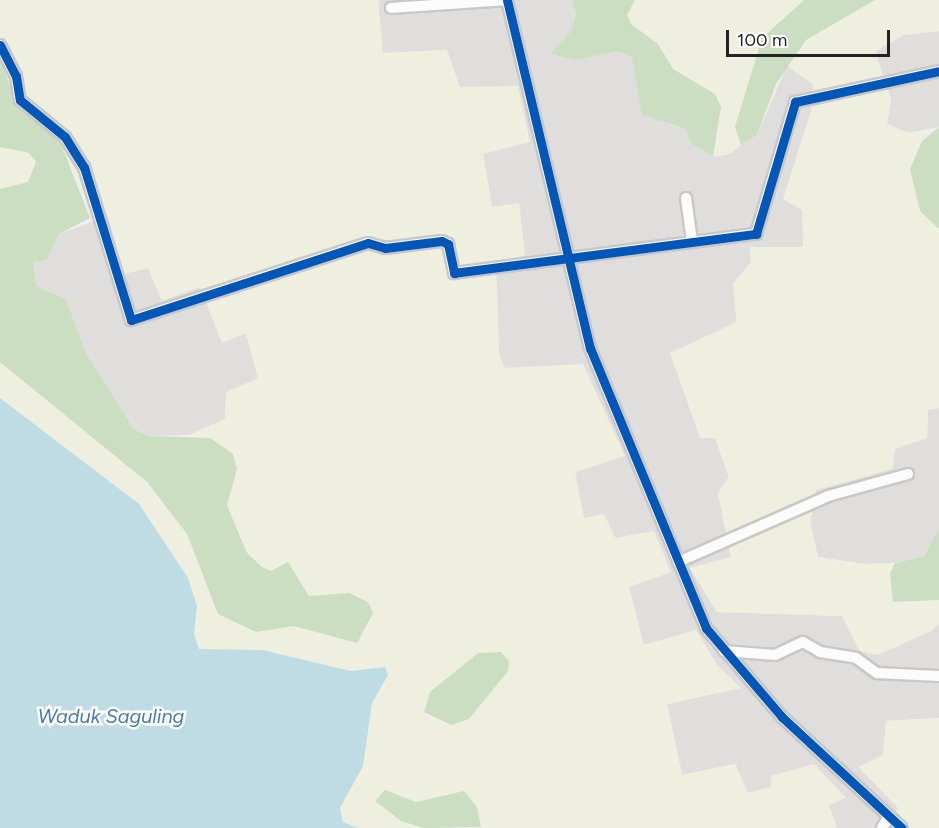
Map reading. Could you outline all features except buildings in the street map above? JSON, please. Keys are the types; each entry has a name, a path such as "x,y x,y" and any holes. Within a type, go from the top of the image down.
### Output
{"street":[{"path":"391,8 507,0 566,261 590,348 706,628 783,717 903,828"},
{"path":"0,45 16,76 20,100 65,137 84,167 131,320 368,243 385,248 442,241 448,244 454,273 566,261 693,241 756,234 795,102 939,71"},
{"path":"686,198 693,241"},
{"path":"678,562 828,496 908,474"},
{"path":"724,651 775,655 803,642 820,652 856,658 877,673 939,675"},
{"path":"882,828 889,816"}],"shaded area":[{"path":"378,0 572,0 576,14 571,31 550,54 575,60 619,51 632,58 638,90 662,122 686,129 690,143 713,157 757,135 787,66 813,84 803,247 750,247 751,262 733,284 737,322 715,437 729,477 718,493 731,557 690,568 717,612 842,616 931,631 939,623 939,718 886,721 898,808 888,828 837,828 829,805 845,797 772,787 747,793 735,764 682,775 667,704 740,688 717,665 696,630 644,646 629,587 671,572 584,518 575,472 624,456 505,368 499,355 496,263 525,255 519,204 492,208 483,154 447,50 382,53"},
{"path":"939,31 939,127 908,133 887,124 891,99 875,52 903,35"},
{"path":"108,216 124,274 148,267 200,287 222,342 246,333 258,378 225,419 189,435 148,436 133,428 85,351 66,299 36,286 33,263 47,260 59,234"},
{"path":"939,408 939,527 924,556 879,566 818,557 810,522 816,490 892,469 895,448 927,438 928,410"}],"green space":[{"path":"0,0 378,0 383,53 447,50 459,87 518,86 530,142 483,154 492,207 519,203 525,255 496,263 499,355 505,368 583,364 625,456 575,472 584,518 604,514 615,538 654,531 671,572 629,587 643,645 696,630 717,665 741,688 667,704 682,775 735,764 748,793 771,787 771,776 814,764 846,798 829,805 837,828 479,828 437,796 416,802 376,801 401,821 424,828 358,828 343,822 340,808 363,766 372,703 388,675 379,666 342,670 262,650 199,649 194,635 197,606 188,578 139,504 0,398 0,362 127,461 187,534 218,614 255,632 294,626 322,630 352,645 359,639 368,622 309,596 301,579 279,565 271,571 262,567 247,553 227,505 237,469 210,438 189,435 225,419 226,392 258,378 246,333 222,343 200,287 162,301 148,268 124,274 108,216 90,218 59,139 10,91 0,57","holes":["478,653 502,679 451,725 432,720 424,712"]},
{"path":"572,0 635,0 627,15 631,24 658,44 673,69 715,94 721,107 713,157 690,143 686,129 642,115 632,58 619,51 575,60 550,54 571,31 576,14"},
{"path":"635,0 804,0 776,24 756,57 755,76 735,127 741,145 730,154 713,157 719,139 689,81 666,62 658,44 631,24 627,15"},
{"path":"804,0 875,0 806,40 776,84 757,135 741,145 735,127 762,38"},
{"path":"875,0 939,0 939,31 903,35 875,52 891,99 887,124 908,133 928,132 910,169 920,211 939,229 939,408 928,410 927,438 895,449 892,469 816,490 810,522 818,557 843,564 895,563 889,582 902,605 939,600 939,623 931,631 878,655 860,652 842,616 717,612 690,568 731,557 718,493 729,477 715,438 700,438 670,353 737,322 733,284 751,262 750,247 803,247 802,210 783,199 811,111 813,84 787,66 806,40"},
{"path":"0,57 15,100 59,139 90,218 59,234 47,260 33,263 36,286 66,299 85,351 133,428 148,436 210,438 233,454 237,469 227,505 247,553 262,567 271,571 288,562 309,596 349,593 368,602 373,613 357,643 294,626 256,632 218,614 187,534 147,482 0,362 0,189 28,182 36,162 29,153 0,147"},
{"path":"939,127 939,229 920,211 910,169 922,141"},
{"path":"0,147 30,153 36,162 28,182 0,189"},
{"path":"939,527 939,600 893,602 890,573 895,563 924,556"},
{"path":"501,652 509,661 508,671 469,719 451,725 424,712 430,692 478,653"},
{"path":"939,718 939,828 888,828 898,808 858,767 883,755 886,721"},
{"path":"385,790 416,802 464,791 477,807 481,827 424,828 401,821 375,801"}],"water":[{"name":"Waduk Saguling","path":"0,398 139,504 188,578 197,606 194,635 199,649 262,650 351,671 385,667 388,675 372,703 363,766 340,808 343,822 358,828 0,828"}],"cycle path":[{"path":"507,0 590,348 706,628 782,717 902,828"},
{"path":"0,45 16,76 20,100 65,137 84,167 131,320 368,243 385,248 442,241 448,244 454,273 756,234 795,102 939,71"}]}
